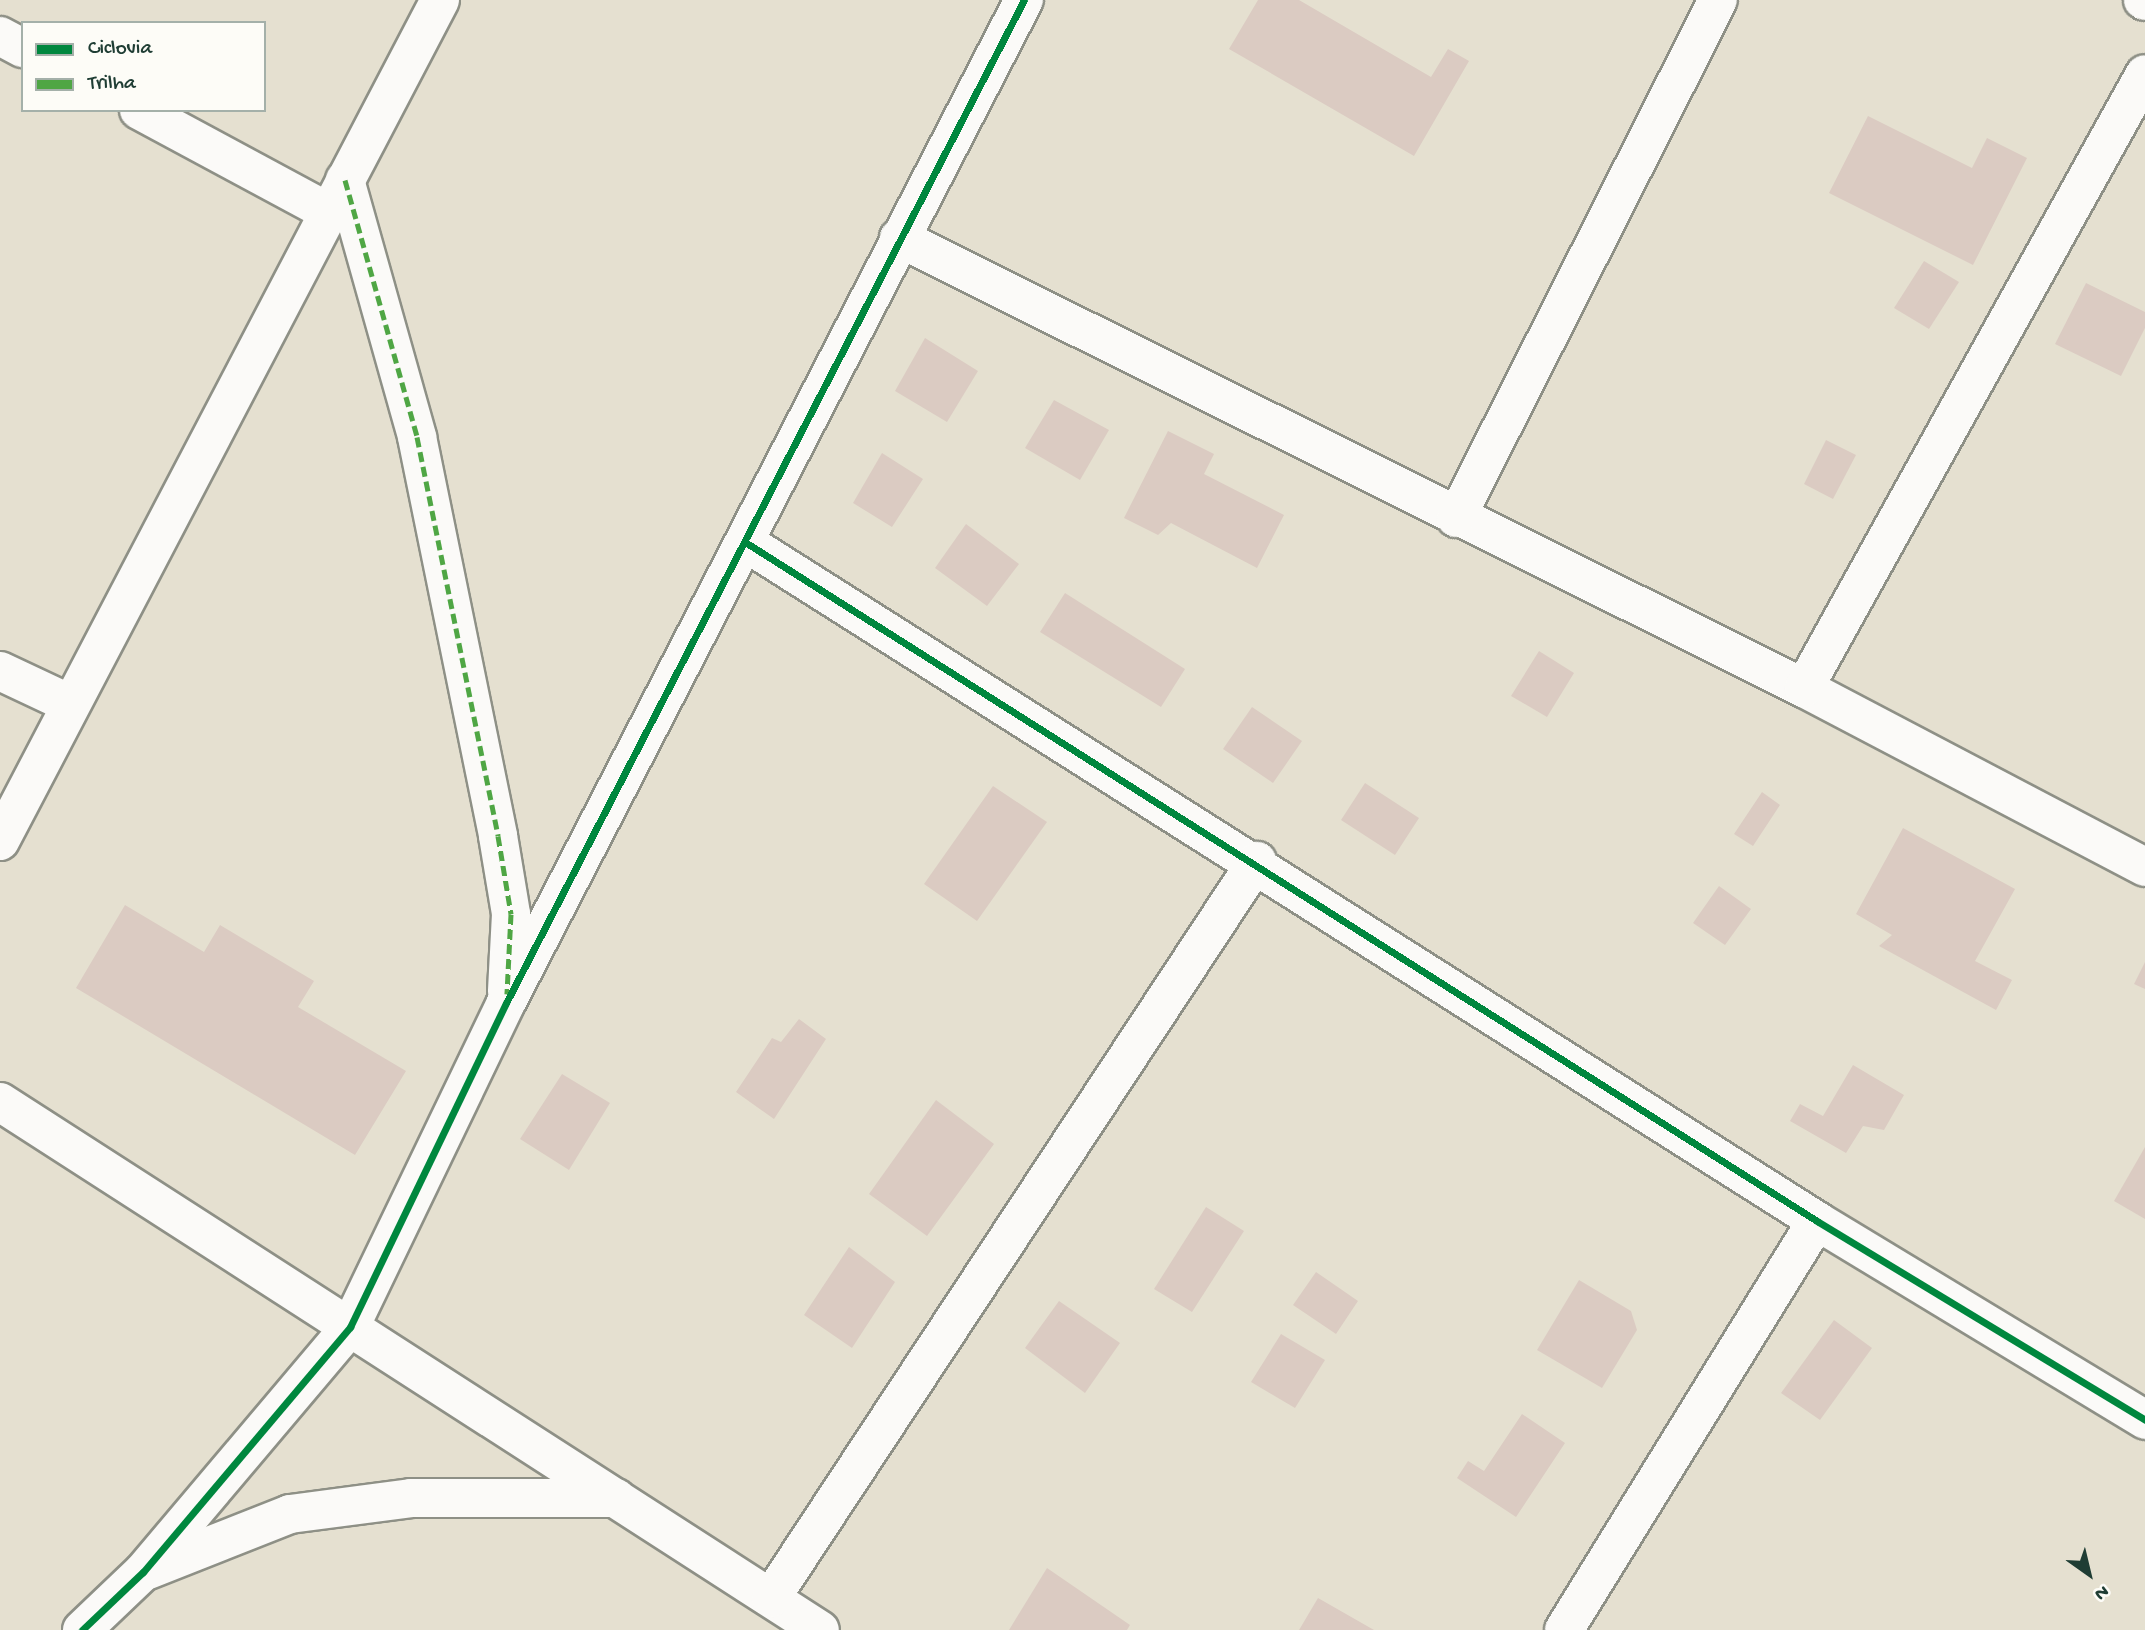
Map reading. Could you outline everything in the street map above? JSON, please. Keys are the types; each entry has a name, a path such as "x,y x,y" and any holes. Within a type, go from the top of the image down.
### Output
{"street":[{"path":"0,841 440,0"},
{"path":"82,1630 143,1572 351,1327 506,1003 1024,0"},
{"path":"1456,518 1718,0"},
{"path":"0,36 21,47"},
{"path":"1804,688 2145,74"},
{"path":"144,112 337,196 417,437 498,835 511,914 506,1003"},
{"path":"899,238 1456,518 1804,688 2145,867"},
{"path":"745,542 1257,861 1817,1221 2145,1420"},
{"path":"0,671 71,704"},
{"path":"771,1598 1257,861"},
{"path":"0,1102 820,1630"},
{"path":"1564,1630 1817,1221"},
{"path":"143,1572 290,1514 411,1498 616,1498"}],"building":[{"path":"1258,0 1299,0 1431,77 1448,49 1469,61 1414,156 1229,49"},
{"path":"1868,116 1972,168 1987,138 2027,158 1973,265 1829,193"},
{"path":"1924,261 1959,282 1929,329 1894,308"},
{"path":"2086,283 2145,312 2145,328 2121,376 2055,344"},
{"path":"925,338 978,371 947,422 895,391"},
{"path":"1054,400 1109,430 1080,480 1025,448"},
{"path":"1168,431 1214,454 1204,474 1284,515 1257,568 1171,523 1158,535 1124,518"},
{"path":"1826,440 1856,455 1833,499 1804,484"},
{"path":"882,453 923,479 892,527 853,503"},
{"path":"966,524 1019,564 987,606 935,568"},
{"path":"1065,593 1185,669 1161,707 1040,632"},
{"path":"1539,651 1574,673 1547,717 1511,696"},
{"path":"1252,707 1302,741 1273,783 1223,749"},
{"path":"1365,783 1419,818 1395,855 1341,820"},
{"path":"993,786 1047,822 977,921 924,884"},
{"path":"1762,792 1780,805 1753,846 1734,834"},
{"path":"1903,828 2015,889 1975,961 2012,980 1996,1010 1879,946 1892,935 1856,914"},
{"path":"1719,886 1751,909 1725,945 1693,923"},
{"path":"125,905 204,952 220,925 314,981 298,1007 406,1071 355,1155 76,988"},
{"path":"2145,962 2145,989 2134,984"},
{"path":"799,1019 826,1039 774,1119 736,1092 772,1038 781,1042"},
{"path":"1853,1065 1904,1095 1884,1130 1863,1126 1846,1153 1790,1121 1800,1104 1823,1116"},
{"path":"562,1074 610,1103 569,1170 520,1139"},
{"path":"936,1100 994,1144 927,1236 869,1194"},
{"path":"2145,1147 2145,1219 2114,1201"},
{"path":"1206,1207 1244,1231 1192,1312 1154,1289"},
{"path":"849,1247 895,1282 852,1348 804,1315"},
{"path":"1316,1272 1358,1301 1336,1334 1293,1305"},
{"path":"1579,1280 1631,1311 1637,1330 1602,1388 1537,1350"},
{"path":"1059,1301 1120,1343 1085,1393 1025,1348"},
{"path":"1834,1320 1872,1348 1820,1420 1781,1393"},
{"path":"1281,1334 1325,1360 1295,1408 1251,1382"},
{"path":"1522,1414 1565,1443 1516,1517 1457,1478 1468,1461 1484,1471"},
{"path":"1047,1568 1130,1625 1127,1630 1009,1630"},
{"path":"1318,1598 1374,1630 1299,1630"}],"marked path":[{"path":"345,180 417,437 498,836 511,914 507,994"}],"cycle path":[{"path":"82,1630 143,1572 350,1327 506,1003 1024,0"},
{"path":"745,542 1817,1221 2145,1420"}]}
